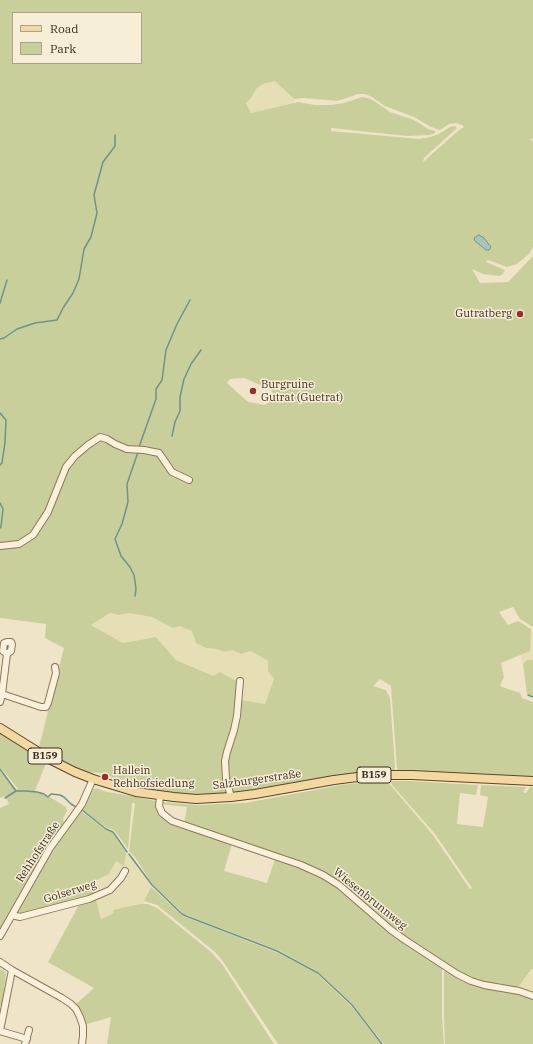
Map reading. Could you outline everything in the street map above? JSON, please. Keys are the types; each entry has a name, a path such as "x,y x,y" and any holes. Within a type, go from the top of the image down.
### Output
{"main road":[{"name":"Salzburgerstraße","path":"0,728 51,760 75,772 136,792 160,796 196,799 231,797 373,775 412,775 533,781"}],"street":[{"path":"0,546 19,544 33,535 48,512 66,467 88,444 100,437 127,449 159,453 172,472 189,480"},
{"path":"0,702 7,654"},
{"path":"2,694 41,707 46,707 56,672 55,667"},
{"path":"231,797 226,779 225,761 235,723 240,681"},
{"name":"Rehhofstraße","path":"0,936 50,848 82,804 93,779"},
{"name":"Wiesenbrunnweg","path":"160,796 159,806 162,813 172,821 301,865 323,875 339,885 391,930 457,974 471,981 512,989 533,996"},
{"name":"Golserweg","path":"12,915 20,916 89,898 110,890 125,871"},
{"path":"0,962 71,1004 76,1009 83,1026 82,1044"},
{"path":"12,970 0,1031 26,1042 29,1030"}],"shaded area":[{"path":"275,81 294,99 294,103 251,113 246,102 251,98 257,88 263,84"},
{"path":"110,613 119,615 129,613 151,617 173,628 180,625 192,631 196,643 206,648 217,649 224,652 232,650 241,654 251,651 268,661 268,671 274,679 265,704 236,700 213,676 176,660 156,637 123,643 91,625"},
{"path":"533,630 533,660 527,660 523,664 521,655 530,651 531,631"},
{"path":"126,853 131,856 151,887 143,904 113,910 114,913 101,919 91,883 109,874 116,861 124,866"},
{"path":"531,968 533,969 533,995 517,989"}],"green space":[{"path":"0,0 533,0 533,138 531,140 533,141 533,247 529,254 517,264 507,267 488,260 486,262 505,270 503,274 499,276 483,274 472,269 480,283 508,282 533,256 533,627 520,619 513,607 499,612 508,625 518,621 531,629 530,651 501,663 504,677 500,685 520,693 522,698 533,702 533,778 401,772 397,768 391,686 380,679 373,686 386,690 390,698 394,771 329,778 236,794 233,793 226,771 226,761 234,734 240,700 265,704 274,679 268,671 268,661 251,651 241,654 232,650 224,652 217,649 206,648 196,643 192,631 180,626 173,628 152,617 129,613 119,615 110,613 91,625 123,643 156,637 176,660 213,676 220,672 236,681 238,687 233,729 223,764 228,793 226,795 166,794 134,789 120,784 110,776 100,773 76,770 74,766 39,747 64,648 45,638 46,624 0,618","holes":["275,81 294,99 304,98 337,101 358,94 365,94 385,106 414,117 431,127 440,130 449,124 456,123 464,127 423,162 424,158 457,128 455,126 450,127 439,134 419,139 331,131 331,128 407,136 430,135 435,133 435,131 428,129 414,120 390,112 374,101 362,97 344,103 331,105 315,105 298,102 251,113 246,103 257,88 263,84","479,235 484,238 491,247 489,250 486,250 475,241 474,239","244,378 270,389 276,397 265,405 248,402 227,383 230,379"]},
{"path":"527,660 533,660 533,696 527,694 523,664"},
{"path":"0,734 46,763 35,791 45,794 66,807 67,811 63,818 64,823 30,877 0,931 0,808 9,804 5,796 0,798 0,770 16,789 18,789 0,767"},
{"path":"387,781 433,835 470,889 472,888 435,834 391,782 409,781 478,785 476,795 460,793 457,824 483,827 488,797 480,795 481,785 526,787 523,792 526,793 530,787 533,787 533,969 531,969 517,989 487,984 459,974 394,930 337,881 184,824 187,807 160,804 162,802 197,805 245,803 341,785"},
{"path":"96,788 107,792 156,801 163,815 232,844 224,871 267,883 275,859 300,866 322,876 347,893 442,967 442,1017 444,1044 384,1044 353,1005 317,971 280,951 184,914 153,885 135,857 129,851 135,803 132,803 128,849 114,830 107,828 82,810 93,790"},
{"path":"81,811 106,830 112,832 126,853 124,866 116,861 109,874 91,883 95,894 20,915 17,914 35,879 54,848"},
{"path":"151,887 183,916 278,953 316,973 352,1007 381,1044 278,1044 222,960 215,952 157,905 144,901"},
{"path":"95,897 101,919 114,913 113,910 140,904 148,904 157,908 211,952 222,964 274,1044 107,1044 111,1017 84,1025 75,1005 94,988 48,962 80,903"},
{"path":"0,969 6,974 2,1006 0,1006"},
{"path":"445,969 461,978 514,991 533,999 533,1044 445,1044"}],"water":[{"path":"479,235 484,238 491,247 489,250 486,250 475,241 474,238"}],"waterway":[{"path":"0,339 17,329 35,323 57,320 73,293 79,279 84,249 91,237 97,213 94,195 103,162 115,146 115,135"},
{"path":"0,303 7,280"},
{"path":"139,447 156,399 156,389 162,380 166,350 177,324 190,300"},
{"path":"172,436 175,422 180,411 180,397 184,379 191,364 201,350"},
{"path":"0,413 6,420 5,442 2,463 0,465"},
{"path":"135,596 136,589 134,575 130,567 121,556 115,539 122,524 128,502 127,484 138,452"},
{"path":"0,503 3,509 0,528"},
{"path":"528,695 533,697"},
{"path":"0,769 16,791"},
{"path":"5,798 16,791 37,792 48,797 51,794 60,795 76,807"},
{"path":"82,810 106,829 113,832 127,852"},
{"path":"129,854 152,885 182,914 277,951 318,973 352,1005 382,1044"}],"place":[{"name":"Gutratberg","path":"520,314"},
{"name":"Burgruine Gutrat (Guetrat)","path":"253,391"},
{"name":"Hallein Rehhofsiedlung","path":"105,777"}]}
